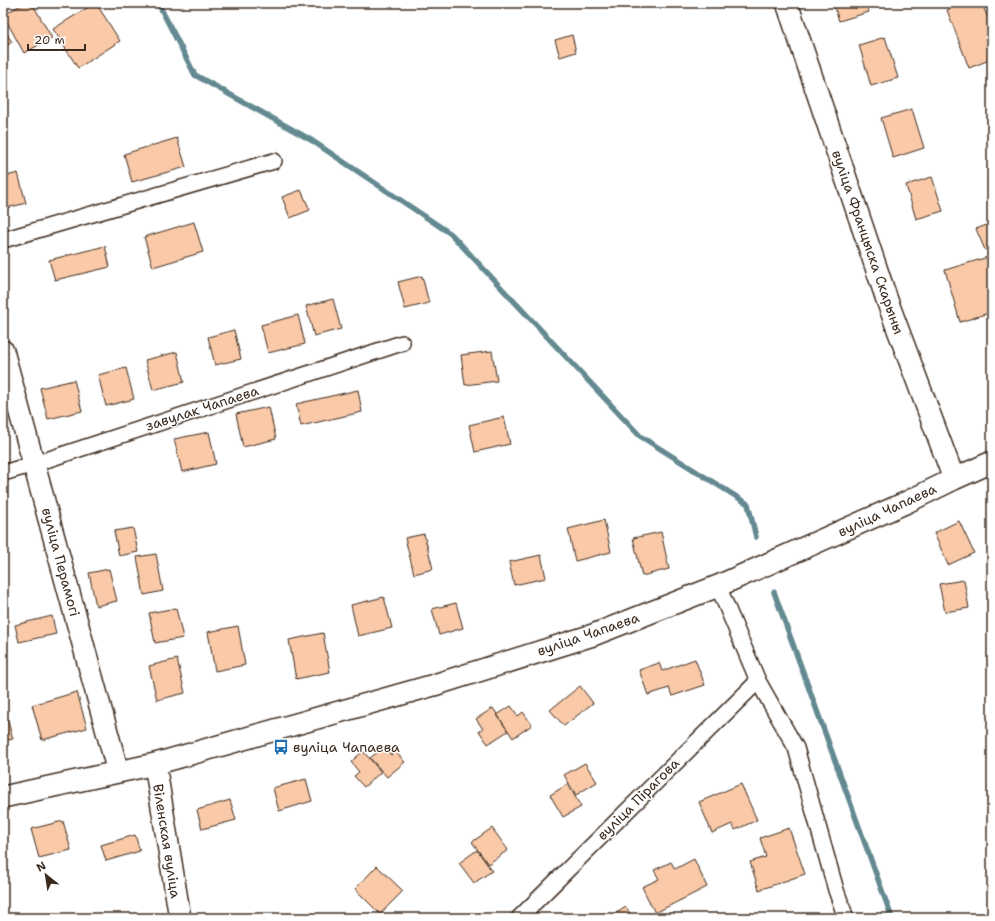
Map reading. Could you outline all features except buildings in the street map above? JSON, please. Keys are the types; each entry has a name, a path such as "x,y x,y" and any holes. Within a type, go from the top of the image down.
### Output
{"street":[{"name":"вуліца Францыска Скарыны","path":"787,3 888,303 954,478"},
{"path":"3,240 274,161"},
{"name":"завулак Чапаева","path":"3,473 402,343"},
{"name":"вуліца Перамогі","path":"3,351 118,772"},
{"name":"вуліца Чапаева","path":"3,797 155,764 434,685 593,635 718,586 905,503 954,478 992,462"},
{"path":"718,586 758,681 796,748 836,890 846,918"},
{"name":"вуліца Пірагова","path":"519,918 758,681"},
{"name":"Віленская вуліца","path":"155,764 180,918"}],"waterway":[{"path":"158,3 195,75 311,140 451,234 640,436 748,504 756,537"},
{"path":"774,592 892,918"}],"place":[{"name":"вуліца Чапаева","path":"281,747"}]}
